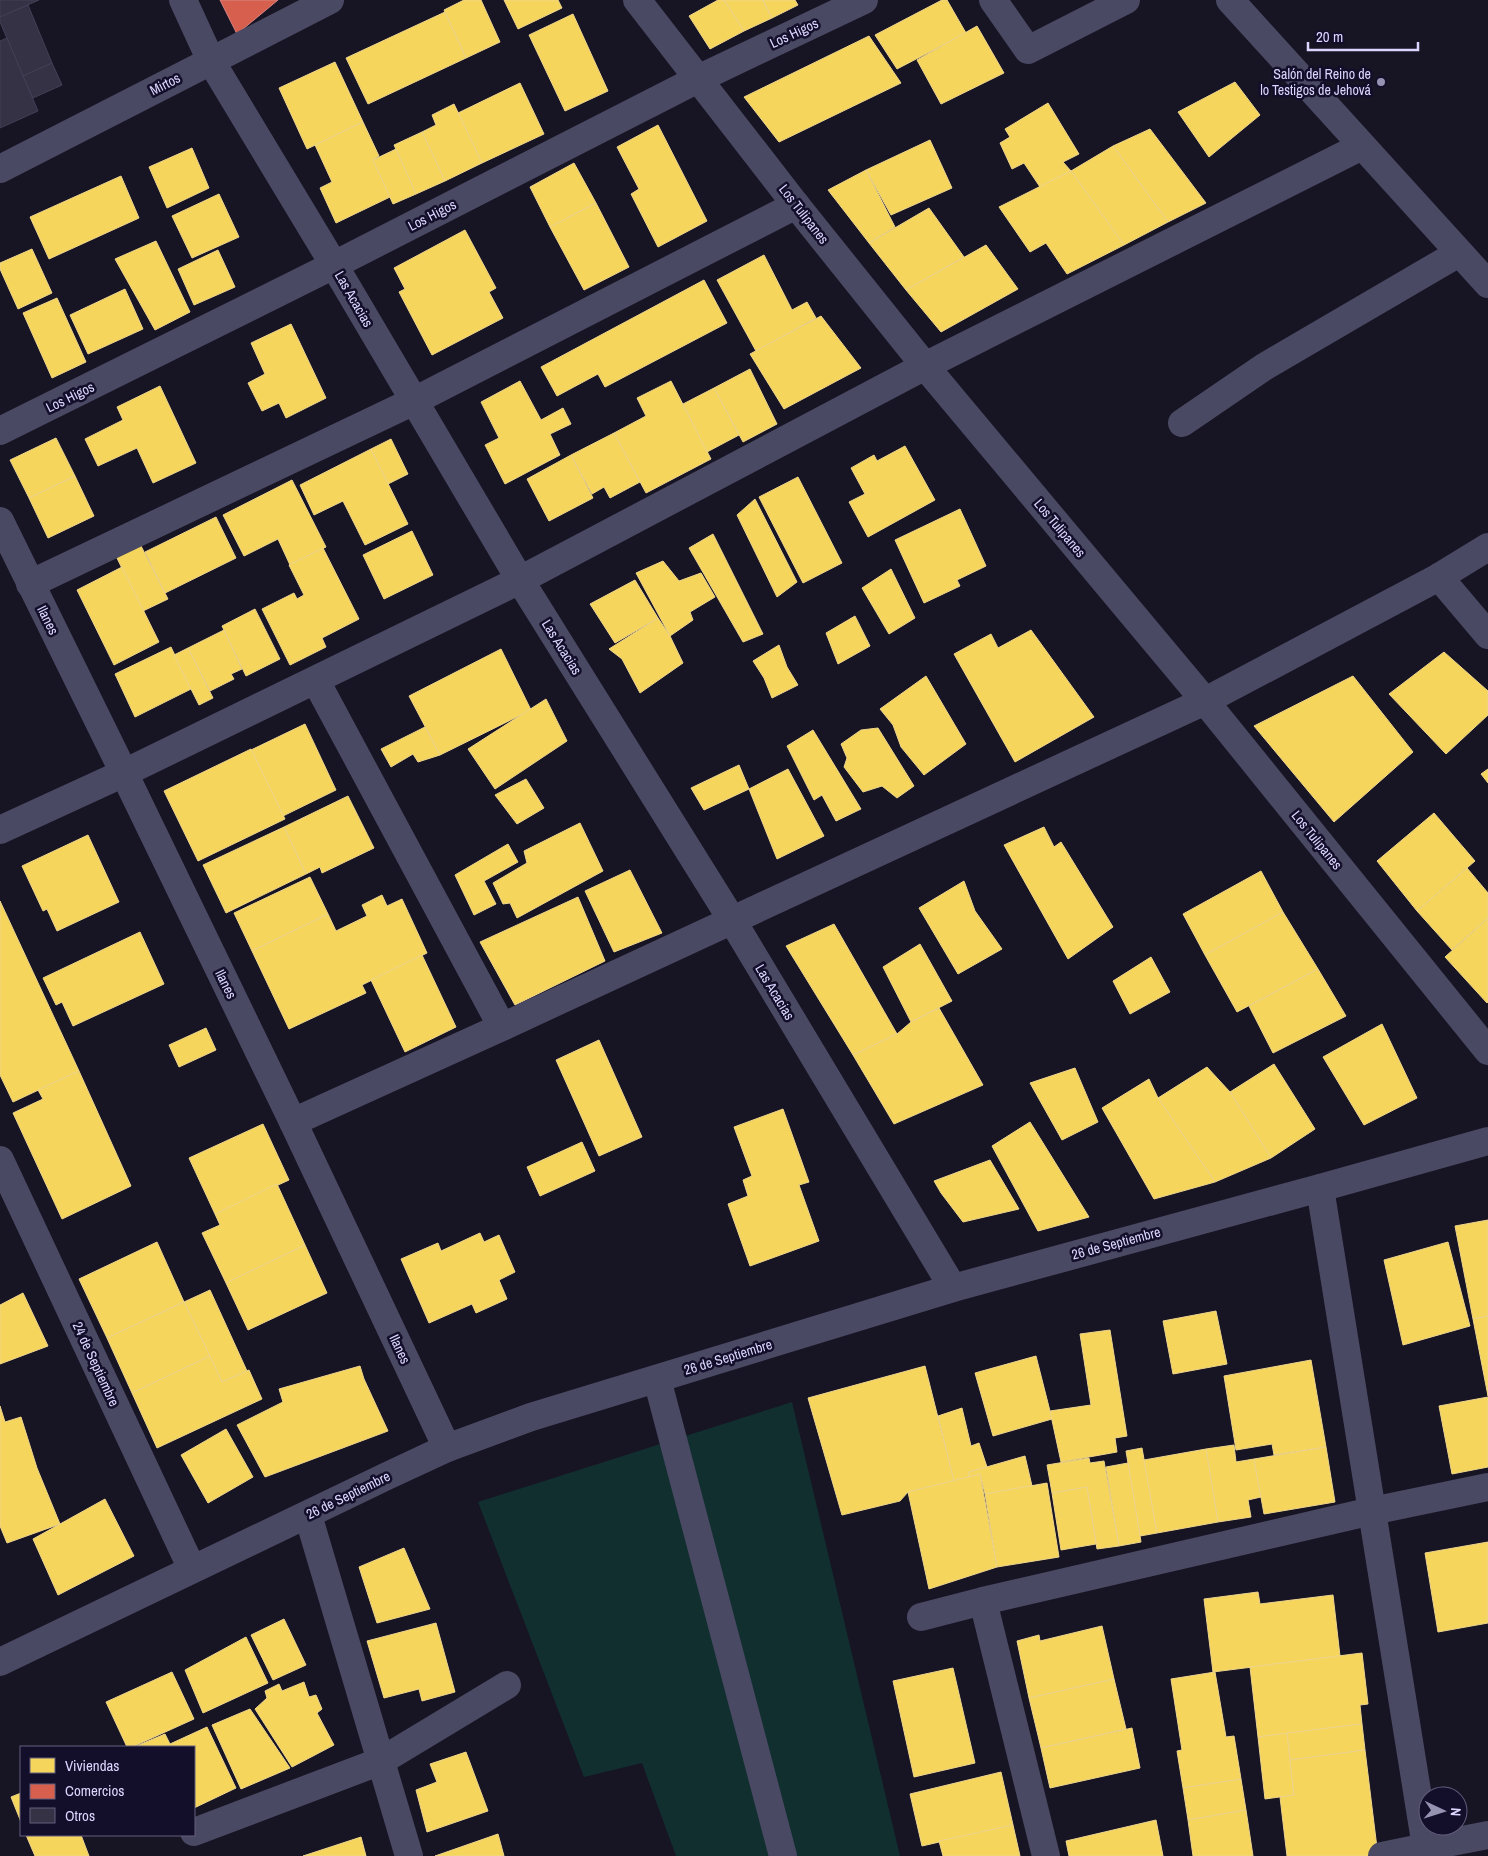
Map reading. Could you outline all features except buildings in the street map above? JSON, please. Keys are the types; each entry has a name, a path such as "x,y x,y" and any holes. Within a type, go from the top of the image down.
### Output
{"street":[{"name":"Las Acacias","path":"182,0 211,61 520,580 732,920 953,1288"},
{"name":"Mirtos","path":"0,169 330,0"},
{"name":"Los Tulipanes","path":"637,0 796,205 925,366 1205,701 1488,1052"},
{"name":"Los Higos","path":"0,431 334,265 698,79 864,0"},
{"path":"993,0 1028,50 1126,0"},
{"path":"1230,0 1488,284"},
{"path":"0,830 124,773 520,580 925,366 1362,146"},
{"path":"30,584 414,400 796,205"},
{"path":"1182,423 1264,367 1459,253"},
{"name":"Ilanes","path":"0,521 293,1122 447,1448"},
{"path":"293,1122 1205,701 1439,576 1488,547"},
{"path":"1439,576 1488,635"},
{"path":"316,680 502,1027"},
{"name":"26 de Septiembre","path":"0,1662 447,1448 531,1417 953,1288 1488,1141"},
{"name":"24 de Septiembre","path":"0,1160 192,1569"},
{"path":"1320,1188 1427,1851"},
{"path":"657,1379 783,1856"},
{"path":"921,1617 1372,1511 1488,1488"},
{"path":"308,1515 409,1856"},
{"path":"983,1601 1046,1856"},
{"path":"195,1832 381,1761 507,1685"},
{"path":"1382,1856 1427,1851 1488,1835"}],"green space":[{"path":"792,1402 900,1856 676,1856 642,1763 584,1777 478,1502"}],"place":[{"name":"Salón del Reino de lo Testigos de Jehová","path":"1381,82"}]}
